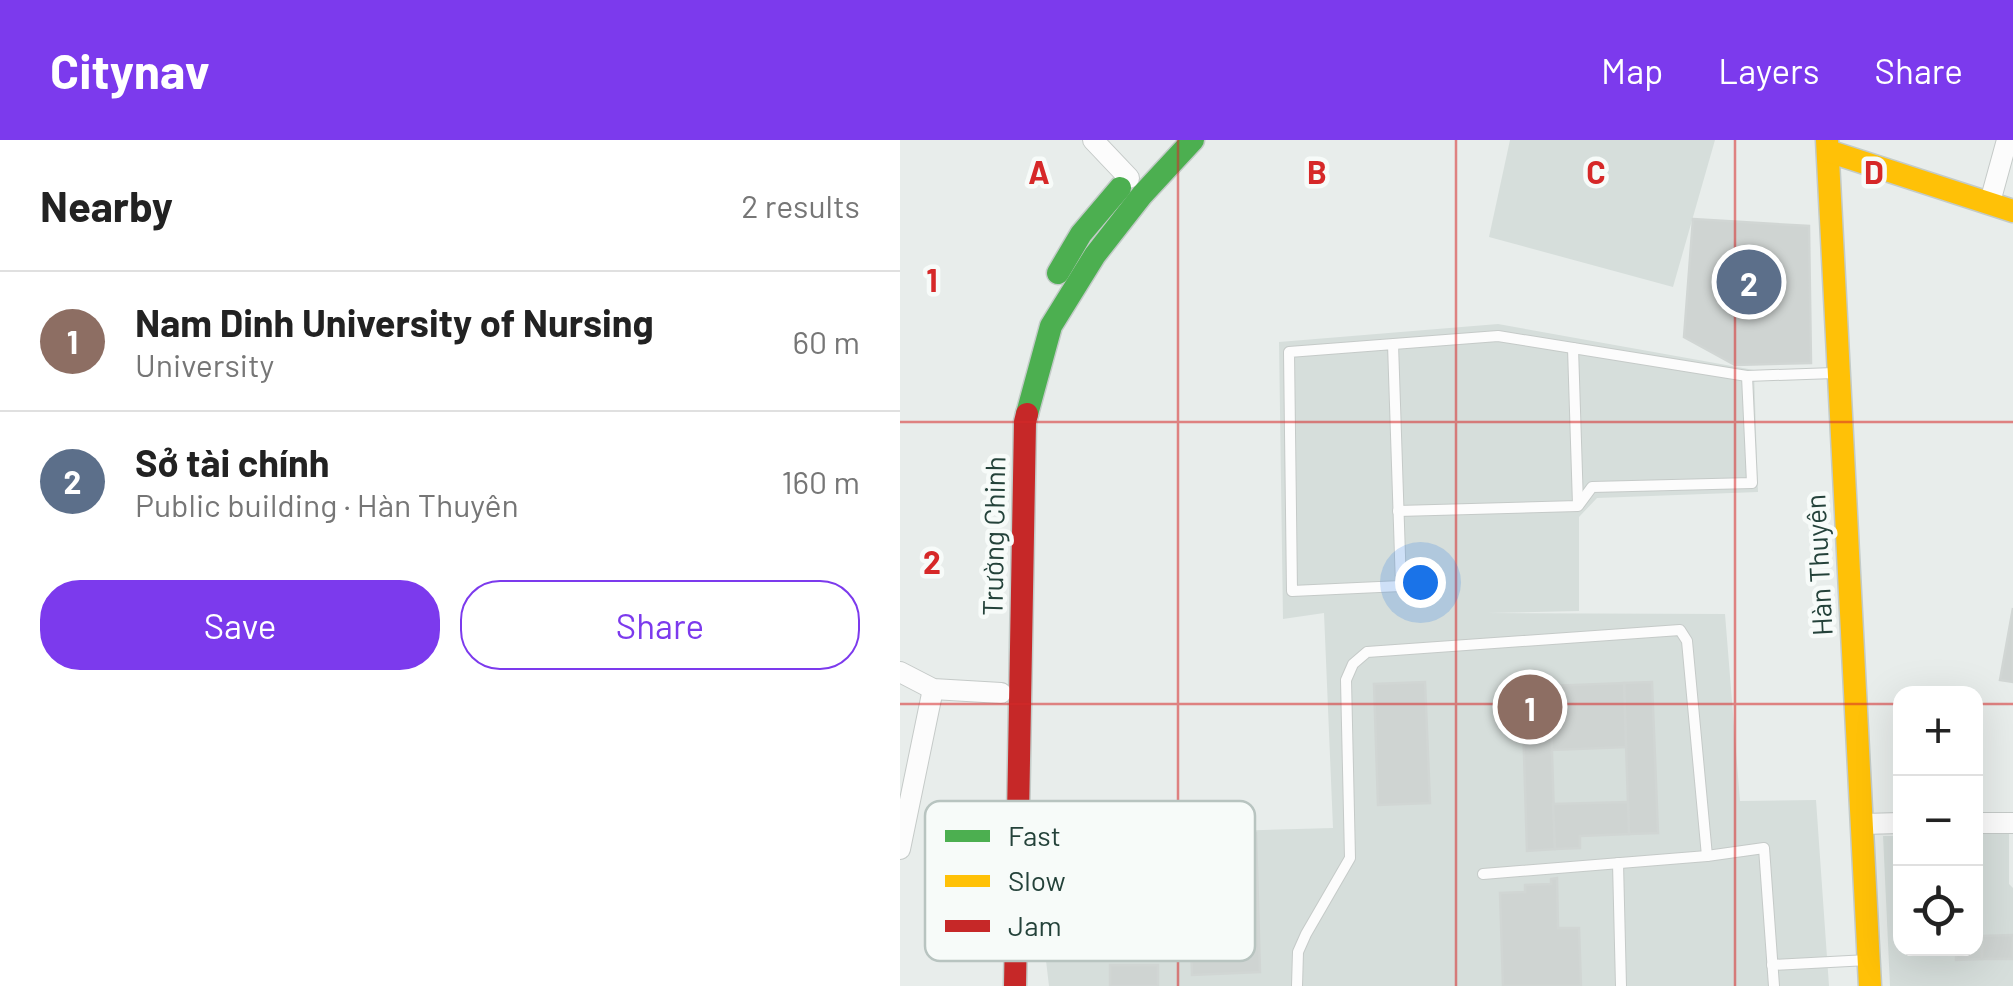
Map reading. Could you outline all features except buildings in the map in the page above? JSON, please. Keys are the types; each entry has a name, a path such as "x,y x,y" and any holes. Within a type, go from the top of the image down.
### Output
{"main road":[{"name":"Trường Chinh","path":"1000,801 1005,410 1034,314 1082,234 1164,140"},
{"name":"Trường Chinh","path":"1018,801 1025,422 1052,326 1094,255 1193,140"},
{"path":"1828,145 2013,212"},
{"name":"Hàn Thuyên","path":"1828,145 1870,986"},
{"name":"Trường Chinh","path":"997,961 997,986"},
{"name":"Trường Chinh","path":"1015,961 1015,986"}],"street":[{"path":"1093,140 1129,178"},
{"path":"1990,202 2007,140"},
{"path":"900,672 933,689 1001,692"},
{"path":"900,849 933,689"},
{"path":"1863,824 1893,823"},
{"path":"1983,823 2013,823"}],"lane":[{"path":"1393,344 1401,586 1292,591 1289,352 1393,344 1498,336 1746,376 1838,373"},
{"path":"1573,348 1578,506"},
{"path":"1578,506 1592,487 1752,482 1746,376"},
{"path":"1398,511 1578,506"},
{"path":"1297,986 1298,952 1350,858 1346,680 1353,664 1367,652 1680,630 1688,641 1707,856"},
{"path":"1483,874 1764,848 1774,986"},
{"path":"1618,863 1621,986"},
{"path":"1772,965 1868,960"}],"shaded area":[{"path":"1510,140 1715,140 1673,287 1489,237"},
{"path":"1498,324 1754,370 1758,492 1597,498 1579,517 1579,611 1487,613 1725,614 1740,801 1816,800 1829,986 1049,986 1046,961 1255,961 1255,830 1333,828 1324,613 1283,619 1279,342"},
{"path":"2009,831 2013,986 1890,986 1883,836 1893,836 1893,956 1983,956 1983,833"}],"traffic: fast":[{"path":"1027,414 1051,326 1095,255 1142,195 1193,140"},
{"path":"1058,273 1081,234 1120,188"}],"traffic: slow":[{"path":"1827,140 1870,986"},
{"path":"1828,151 2013,211"}],"traffic: jam":[{"path":"1018,801 1027,414"},
{"path":"1015,961 1015,986"}],"place":[{"name":"Sở tài chính","path":"1749,282"},
{"name":"Nam Dinh University of Nursing","path":"1530,707"}]}
